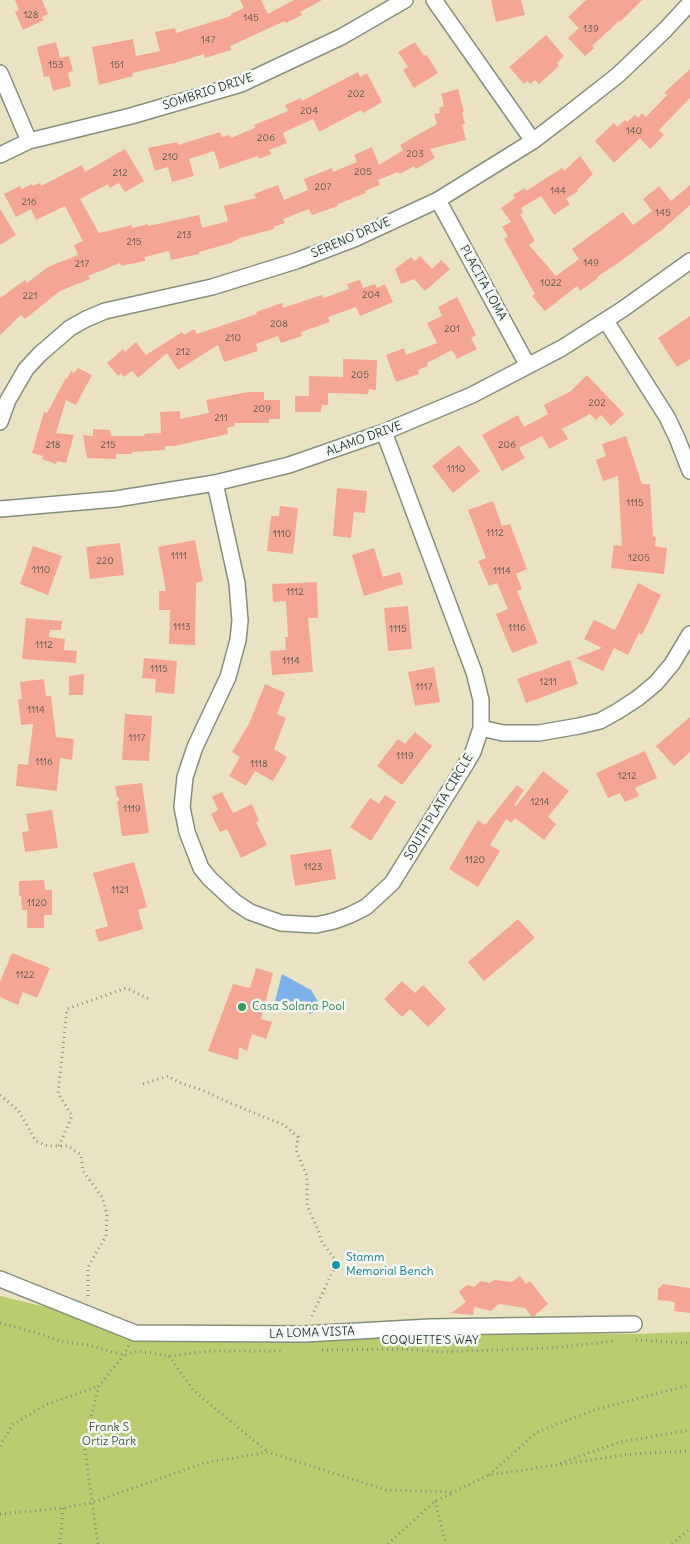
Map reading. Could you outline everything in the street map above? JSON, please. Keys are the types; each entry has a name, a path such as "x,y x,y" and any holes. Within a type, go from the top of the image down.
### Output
{"street":[{"name":"SOMBRIO DRIVE","path":"0,155 29,141 131,116 241,84 341,37 405,0"},
{"path":"434,0 533,141"},
{"name":"SERENO DRIVE","path":"0,422 8,400 26,369 54,340 70,328 86,319 123,306 212,287 296,261 354,239 438,200 533,141 618,75 690,3"},
{"path":"0,73 29,141"},
{"name":"PLACITA LOMA","path":"438,200 528,366"},
{"name":"ALAMO DRIVE","path":"0,509 116,500 215,483 289,465 384,432 451,405 528,366 606,321 690,261"},
{"path":"606,321 667,417 690,472"},
{"name":"SOUTH PLATA CIRCLE","path":"215,483 237,583 240,621 237,649 228,677 194,747 184,784 182,807 184,819 201,868 234,902 266,919 289,924 316,925 334,921 366,907 397,877 473,752 481,728 481,700 474,672 384,432"},
{"path":"481,728 503,733 538,733 579,726 618,712 656,683 672,664 690,634"},
{"name":"LA LOMA VISTA","path":"0,1279 135,1334 304,1334 430,1327 634,1324"}],"path":[{"path":"59,1146 72,1116 58,1093 68,1009 126,988 151,1000"},
{"path":"143,1084 168,1076 178,1082 202,1090 284,1125 298,1137 296,1150 307,1176 307,1205 322,1242 337,1262 304,1334"},
{"path":"0,1095 18,1110 36,1141 48,1146 68,1146 81,1155 83,1171 102,1197 107,1214 106,1236 88,1267 88,1315"},
{"path":"0,1323 37,1333 59,1342 88,1345 124,1355"},
{"path":"631,1339 690,1343"},
{"name":"COQUETTE'S WAY","path":"317,1350 439,1352 550,1348 622,1340"},
{"path":"98,1544 84,1444 99,1386 124,1355 139,1350 170,1356 210,1352 288,1350"},
{"path":"170,1356 194,1391 268,1452 386,1490 453,1492"},
{"path":"0,1446 12,1425 45,1406 99,1386"},
{"path":"388,1544 435,1501 489,1475 537,1432 597,1408 690,1386"},
{"path":"553,1466 620,1442 690,1430"},
{"path":"489,1475 632,1454 690,1451"},
{"path":"0,1514 91,1503 204,1463 268,1452"},
{"path":"435,1501 446,1544"},
{"path":"60,1544 62,1508"},
{"path":"672,1544 690,1529"}],"green space":[{"name":"Frank S Ortiz Park","path":"0,1296 158,1334 634,1334 690,1332 690,1544 0,1544"}],"water":[{"path":"282,974 311,990 322,1008 310,1014 300,1003 275,1001"}],"building":[{"path":"15,0 42,0 48,14 42,17 44,20 23,30 15,12 19,10"},
{"path":"240,0 261,0 268,14 294,0 322,0 300,12 302,15 286,23 285,21 230,46 231,50 205,58 204,54 132,73 133,76 99,85 92,47 133,39 136,56 160,51 155,32 175,28 176,33 231,16 231,14 244,8"},
{"path":"491,0 521,0 525,15 496,22"},
{"path":"586,0 642,0 592,46 594,48 585,56 568,38 579,28 568,17"},
{"path":"546,35 564,56 557,63 559,66 539,84 535,80 530,84 528,81 524,84 509,67"},
{"path":"56,42 60,58 69,56 73,71 68,73 71,86 53,91 49,76 44,77 37,47"},
{"path":"415,42 424,56 426,54 438,73 414,88 403,70 408,67 398,52"},
{"path":"690,69 690,98 659,130 664,135 650,149 640,138 614,163 595,141 614,123 617,127 635,115 638,118 642,113 646,117 667,95 664,93"},
{"path":"358,72 360,77 367,73 382,102 363,113 361,110 319,132 313,119 283,133 287,143 269,150 271,154 259,159 257,156 220,169 214,151 189,159 194,176 172,182 168,167 155,171 148,148 177,142 178,145 220,132 222,137 230,135 231,138 255,128 254,125 288,111 285,105 301,98 302,101"},
{"path":"458,89 464,112 462,112 465,124 462,125 466,140 430,149 435,158 416,169 414,166 400,174 398,172 378,180 380,185 365,191 366,193 338,204 338,206 312,215 309,209 283,219 285,223 273,227 274,229 240,238 231,243 199,252 199,254 171,260 169,251 145,257 145,261 121,266 120,263 88,276 90,279 60,291 25,319 21,315 0,335 0,298 25,280 27,283 48,267 78,255 74,245 83,241 65,206 36,220 31,209 16,217 4,194 20,186 22,189 32,184 33,186 40,183 41,186 82,165 85,172 125,149 144,181 125,192 119,183 110,188 108,184 80,199 99,233 132,225 132,228 148,224 148,226 199,215 202,228 228,221 224,206 256,198 254,194 278,185 284,200 308,190 304,179 332,168 333,172 357,162 354,155 372,147 379,165 403,150 400,145 437,124 434,114 440,113 439,108 444,106 441,94"},
{"path":"580,156 593,174 578,191 566,199 570,204 554,215 541,196 521,208 523,213 520,214 535,241 529,245 556,276 579,259 572,249 623,212 633,225 652,211 643,199 659,186 671,201 690,185 690,205 663,229 598,278 580,291 577,286 545,311 532,296 535,294 504,239 508,236 502,227 511,222 501,208 515,198 513,195 525,188 526,191 562,168 564,171"},
{"path":"0,209 16,235 0,245"},
{"path":"420,256 432,269 441,260 450,269 425,291 414,279 401,284 395,269 411,257 415,261"},
{"path":"360,280 363,288 375,284 377,288 385,284 393,302 360,316 356,307 328,317 330,322 301,332 302,336 281,343 278,336 256,344 258,351 224,362 218,345 178,370 167,353 138,378 132,371 124,377 121,373 118,376 107,363 123,349 125,352 136,342 146,355 182,332 184,335 194,329 197,334 257,314 256,312 282,303 283,308 322,295 323,298 349,289 347,284"},
{"path":"457,297 476,335 471,338 477,349 457,359 452,350 427,363 428,366 418,370 419,374 396,382 386,355 404,348 406,355 437,343 427,323 442,316 438,307"},
{"path":"690,316 690,359 677,367 658,338"},
{"path":"343,359 377,360 376,390 369,389 368,394 328,393 328,405 322,405 321,412 295,412 295,396 309,396 309,376 343,377"},
{"path":"78,368 92,375 76,405 66,400 56,433 74,435 66,463 57,461 56,464 42,459 43,456 32,453 44,412 47,413 71,371 74,373"},
{"path":"587,375 624,414 611,426 601,415 596,420 590,414 562,429 568,439 549,449 542,436 519,448 525,458 502,471 482,435 518,415 524,427 548,414 544,405 571,391"},
{"path":"248,392 264,392 264,400 280,400 280,419 269,419 269,423 234,423 235,426 227,428 228,434 174,446 165,446 165,450 116,454 116,459 87,458 83,435 93,436 93,429 110,430 111,436 145,436 144,434 161,433 160,412 180,411 180,419 209,413 206,400"},
{"path":"626,436 642,484 650,484 653,536 656,537 655,546 667,548 664,574 611,568 614,545 622,546 618,476 603,481 596,460 606,456 602,444"},
{"path":"459,445 480,471 453,493 432,466"},
{"path":"337,488 367,491 365,513 354,512 351,538 333,536"},
{"path":"493,501 502,526 510,524 527,569 516,574 522,589 517,591 538,643 512,653 496,614 508,609 497,583 489,586 478,561 486,558 468,510"},
{"path":"280,506 298,508 293,554 267,551 271,516 279,516"},
{"path":"195,540 203,581 196,583 195,645 169,644 170,610 159,610 159,591 166,591 158,547"},
{"path":"120,543 124,575 90,579 86,547"},
{"path":"33,546 62,556 48,595 20,584"},
{"path":"374,548 383,577 400,572 403,584 364,596 352,555"},
{"path":"317,582 318,618 308,618 313,672 272,675 270,651 286,650 285,637 288,637 286,601 273,602 272,584"},
{"path":"638,583 661,595 642,635 639,633 628,655 614,648 603,671 576,658 602,648 584,639 594,620 615,630"},
{"path":"408,606 412,649 388,651 384,608"},
{"path":"26,618 62,621 61,630 50,630 49,637 65,639 64,650 77,651 76,663 22,659"},
{"path":"144,658 177,661 174,694 155,692 156,679 142,678"},
{"path":"570,660 578,684 526,703 517,679"},
{"path":"434,667 440,702 415,706 408,672"},
{"path":"84,674 83,695 69,695 69,676"},
{"path":"44,679 46,696 51,696 56,737 74,739 72,760 60,758 57,791 16,786 18,764 28,765 33,724 21,725 18,699 22,699 20,682"},
{"path":"265,684 285,693 277,714 286,718 274,749 287,757 273,781 255,771 246,786 229,776 240,757 232,752 249,724"},
{"path":"125,714 152,716 149,761 122,760"},
{"path":"690,717 690,752 674,766 656,746"},
{"path":"415,732 432,746 402,785 377,766 398,739 405,744"},
{"path":"645,751 657,778 635,788 639,796 625,802 620,793 608,798 596,773"},
{"path":"543,771 569,791 548,817 556,824 544,840 515,818 511,823 506,819 490,845 500,851 478,887 449,869 478,820 485,825 517,785 524,790 514,805 516,806"},
{"path":"142,783 149,833 122,836 117,801 119,801 119,797 117,797 115,786"},
{"path":"222,792 233,813 252,804 259,821 256,822 267,845 241,858 227,829 220,832 211,814 218,810 212,797"},
{"path":"385,795 396,802 371,841 350,827 370,798 379,804"},
{"path":"52,810 58,848 25,852 22,832 29,831 26,814"},
{"path":"331,849 336,879 295,886 290,855"},
{"path":"134,862 147,907 138,910 143,929 99,942 95,930 108,926 93,873"},
{"path":"44,880 45,890 52,890 52,915 44,915 44,928 27,928 27,910 22,910 21,896 19,896 19,881"},
{"path":"518,919 535,938 484,981 468,962"},
{"path":"12,953 50,968 37,998 23,992 18,1005 0,997 0,982"},
{"name":"Casa Solana Pool","path":"256,968 273,973 261,1019 272,1022 266,1039 252,1034 247,1051 239,1047 238,1060 208,1051 233,984 250,988"},
{"path":"402,981 415,993 423,985 446,1009 428,1027 410,1009 402,1017 384,999"},
{"path":"520,1276 526,1284 530,1281 548,1304 534,1316 531,1316 525,1308 499,1304 491,1311 474,1307 473,1315 451,1313 466,1302 459,1292 467,1285 474,1287 481,1281 490,1283 494,1280 512,1282"},
{"path":"663,1284 690,1288 690,1313 674,1311 675,1302 658,1300 658,1289"}],"place":[{"name":"Casa Solana Pool","path":"242,1007"},
{"name":"Stamm Memorial Bench","path":"336,1265"}]}
